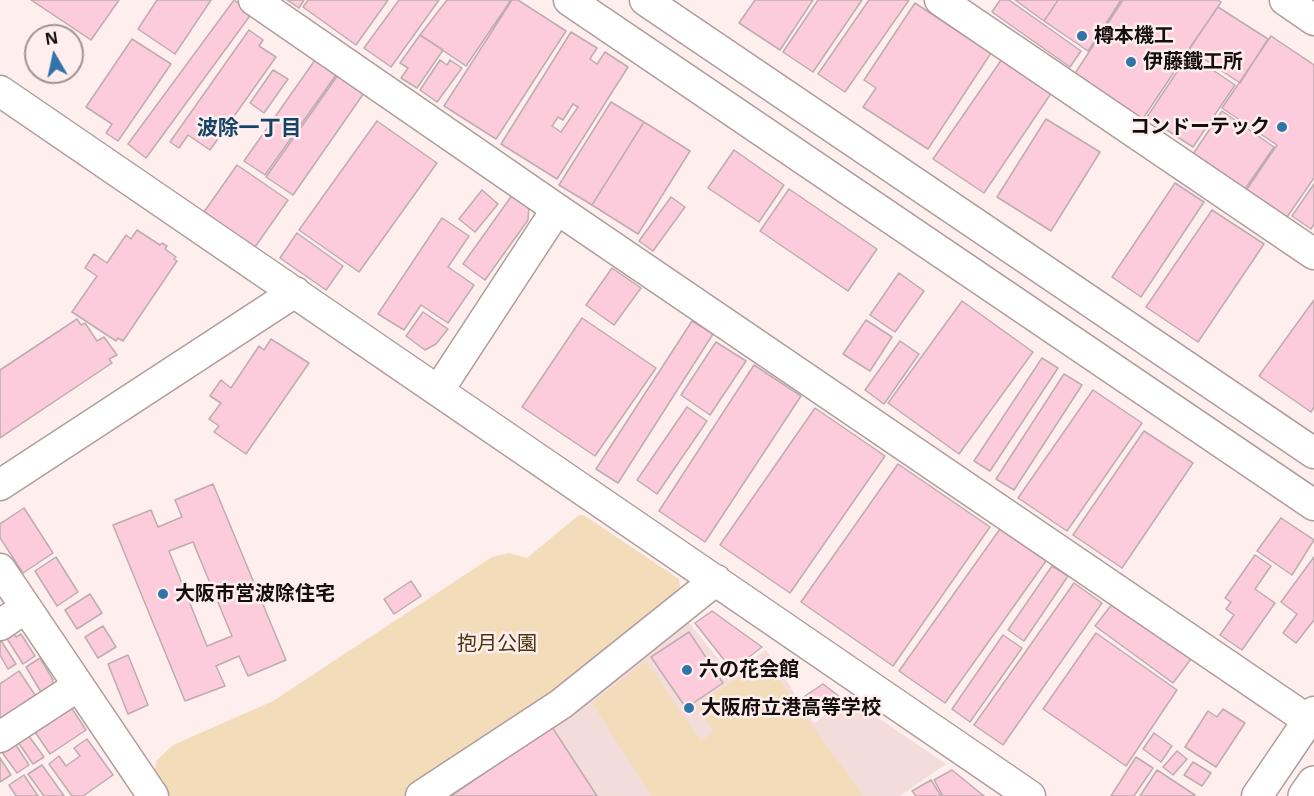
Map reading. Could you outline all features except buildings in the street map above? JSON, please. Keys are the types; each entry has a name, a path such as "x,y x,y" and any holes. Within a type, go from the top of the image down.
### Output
{"main road":[{"path":"1305,796 1314,783"}],"street":[{"path":"254,0 557,209 1311,716 1257,796"},
{"path":"569,0 1314,506"},
{"path":"645,0 1314,453"},
{"path":"940,0 1314,254"},
{"path":"1285,0 1314,20"},
{"path":"667,66 690,31"},
{"path":"0,91 1030,796"},
{"path":"438,391 557,209"},
{"path":"0,485 295,292"},
{"path":"0,569 78,686 141,792"},
{"path":"422,796 561,704 716,580"},
{"path":"0,624 25,608"},
{"path":"0,737 78,686"}],"shaded area":[{"name":"大阪府立港高等学校","path":"687,620 730,674 766,650 814,723 849,698 946,764 900,796 444,796"}],"green space":[{"name":"抱月公園","path":"579,515 585,516 679,579 681,594 557,696 403,796 170,796 154,772 157,760 173,745 273,701 492,557 509,553 527,558"},
{"path":"646,661 701,741 714,732 696,704 766,661 863,796 652,796 592,703"}],"place":[{"name":"樽本機工","path":"1082,36"},
{"name":"伊藤鐵工所","path":"1131,62"},
{"name":"コンドーテック","path":"1282,127"},
{"name":"大阪市営波除住宅","path":"163,594"},
{"name":"六の花会館","path":"687,670"},
{"name":"大阪府立港高等学校","path":"689,708"}],"district":[{"name":"波除一丁目","path":"249,129"}]}
